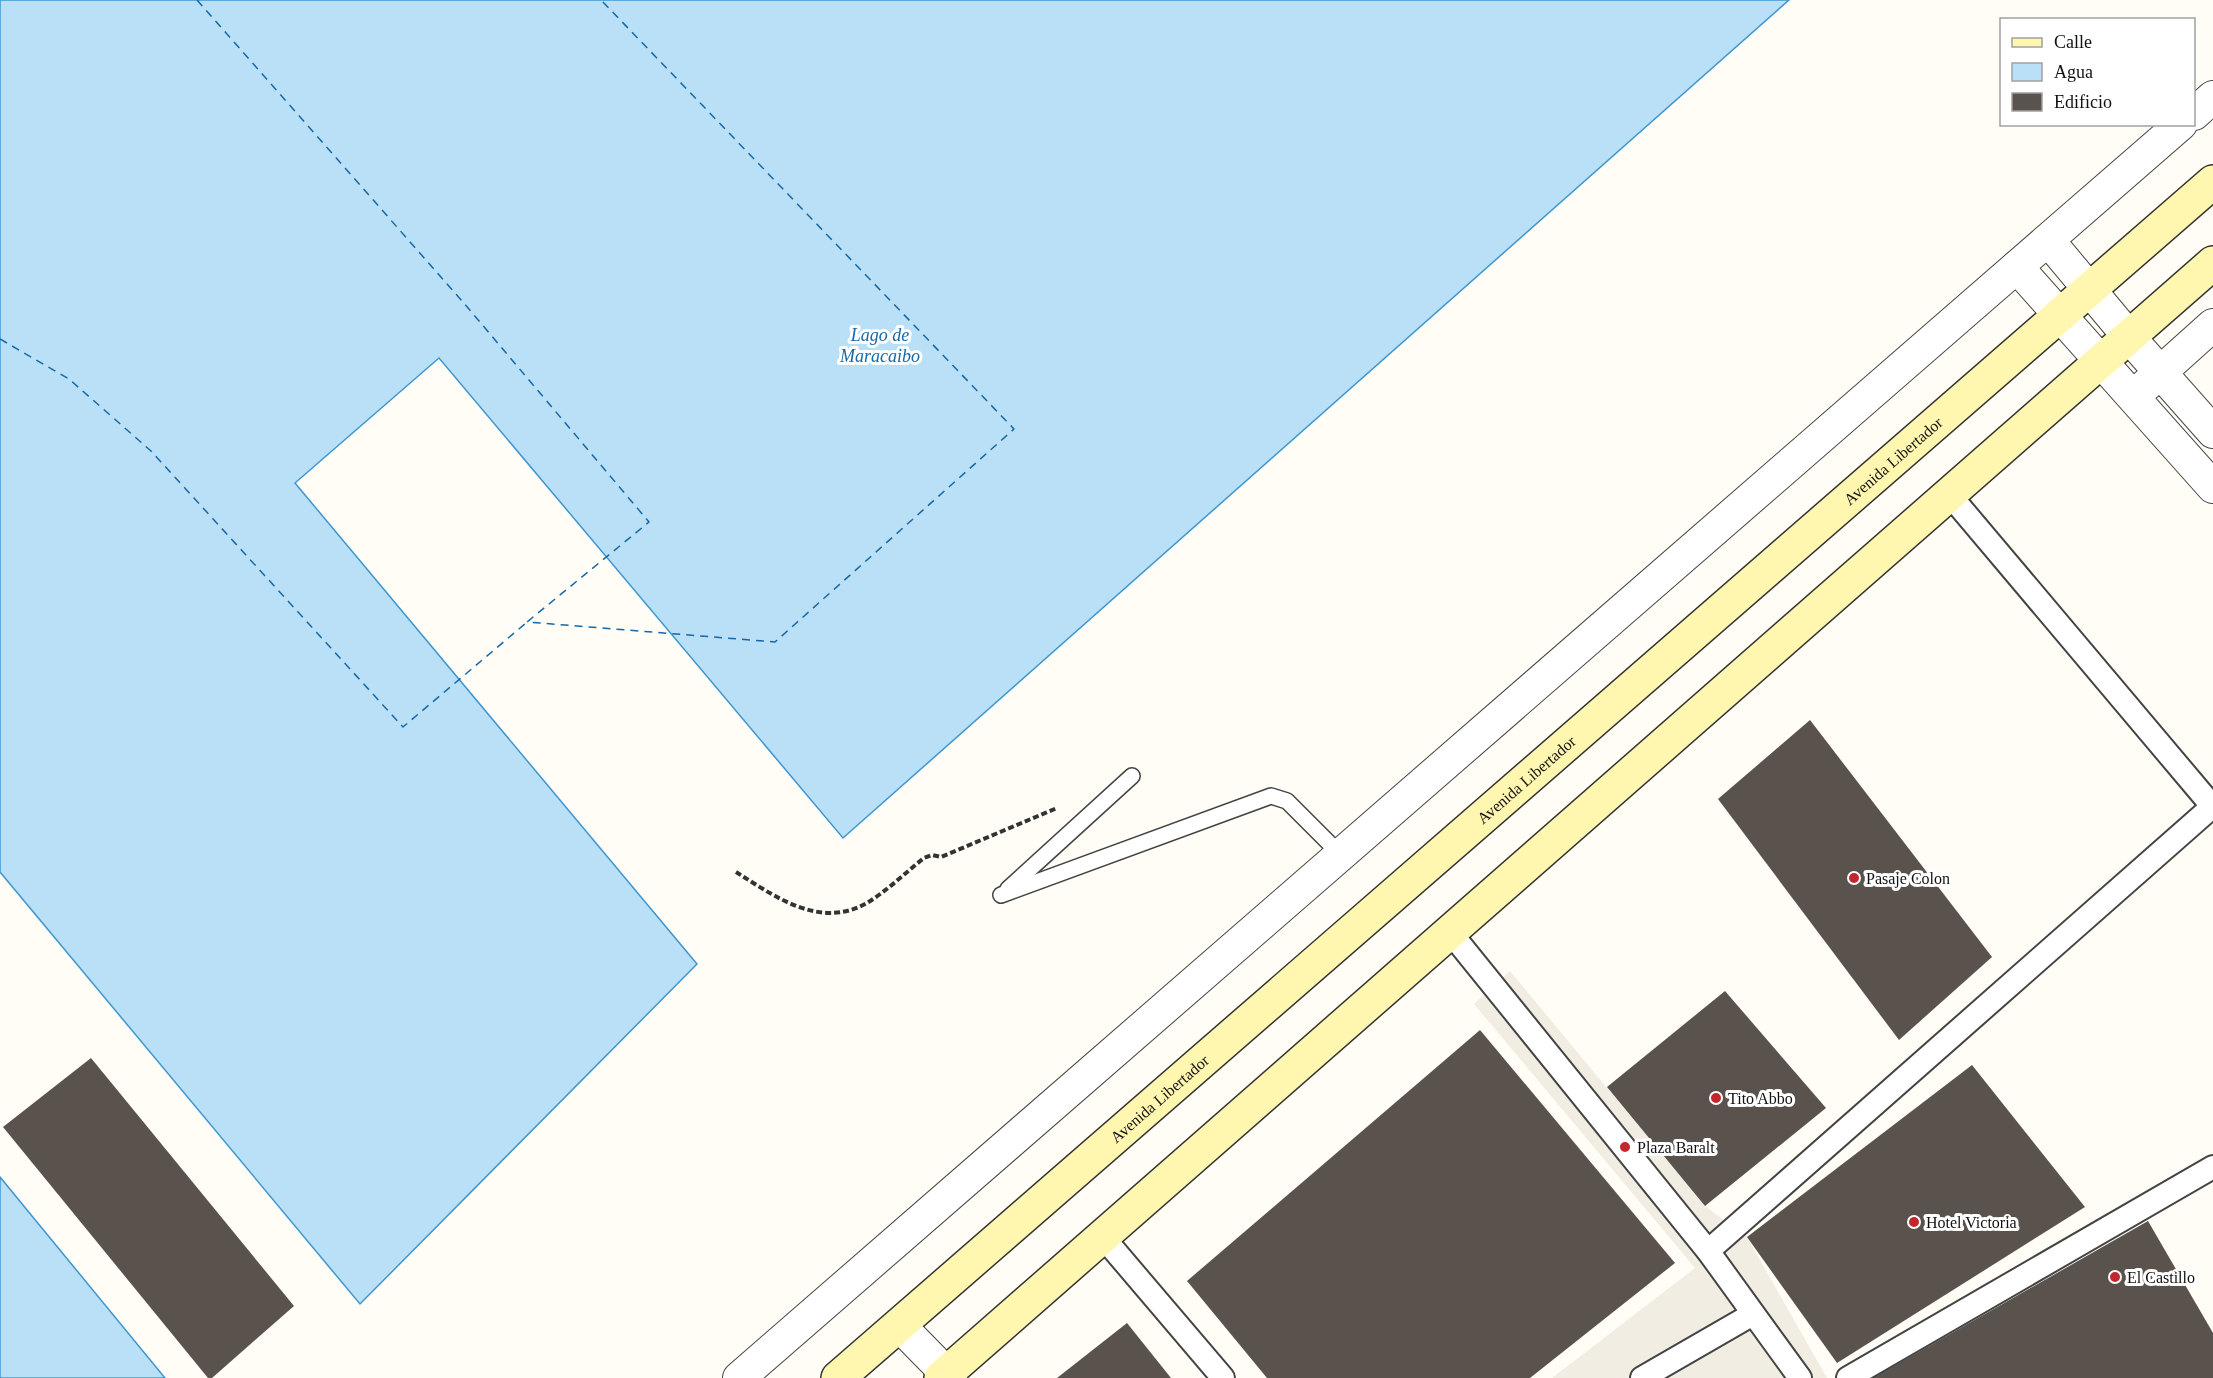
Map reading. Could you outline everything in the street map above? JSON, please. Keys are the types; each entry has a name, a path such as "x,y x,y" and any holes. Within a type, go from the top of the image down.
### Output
{"main road":[{"name":"Avenida Libertador","path":"838,1378 2213,182"},
{"path":"946,1376 2213,263"}],"street":[{"path":"2195,112 2213,97"},
{"path":"739,1378 2179,126"},
{"path":"2048,240 2213,432"},
{"path":"2017,267 2213,487"},
{"path":"2132,396 2213,325"},
{"path":"1708,1251 2213,806 1949,494"},
{"path":"1450,932 1708,1251 1800,1378"},
{"path":"1848,1378 2213,1167"},
{"path":"1103,1237 1224,1378"},
{"path":"1642,1378 1753,1314"},
{"path":"899,1325 946,1376"}],"lane":[{"path":"1132,776 1001,895 1272,796 1287,801 1340,854"}],"path":[{"path":"736,872 778,899 801,909 819,912 847,911 866,903 924,858 932,855 940,857 1058,808"}],"shaded area":[{"name":"Plaza Baralt","path":"1510,971 1705,1206 1747,1237 1827,1378 1552,1378 1695,1268 1474,1004"}],"water":[{"name":"Lago de Maracaibo","path":"0,0 1789,0 843,838 439,358 295,483 697,964 360,1304 0,872"},
{"path":"0,1177 165,1378 0,1378"}],"building":[{"name":"Pasaje Colon","path":"1810,720 1992,957 1899,1040 1718,799"},
{"name":"Tito Abbo","path":"1725,991 1826,1108 1705,1206 1607,1087"},
{"path":"1480,1030 1675,1263 1530,1378 1267,1378 1187,1281"},
{"path":"91,1058 294,1306 212,1378 208,1378 3,1127"},
{"name":"Hotel Victoria","path":"1972,1065 2085,1207 1837,1363 1747,1237"},
{"name":"El Castillo","path":"2148,1221 2213,1333 2213,1378 1873,1378"},
{"path":"1127,1323 1171,1378 1057,1378"}],"ferry route":[{"path":"197,0 463,302 649,522 527,622 775,642 1014,429 601,0"},
{"path":"0,339 69,379 151,451 403,727 526,623"}],"place":[{"name":"Pasaje Colon","path":"1854,878"},
{"name":"Tito Abbo","path":"1716,1098"},
{"name":"Plaza Baralt","path":"1625,1147"},
{"name":"Hotel Victoria","path":"1914,1222"},
{"name":"El Castillo","path":"2115,1277"}]}
